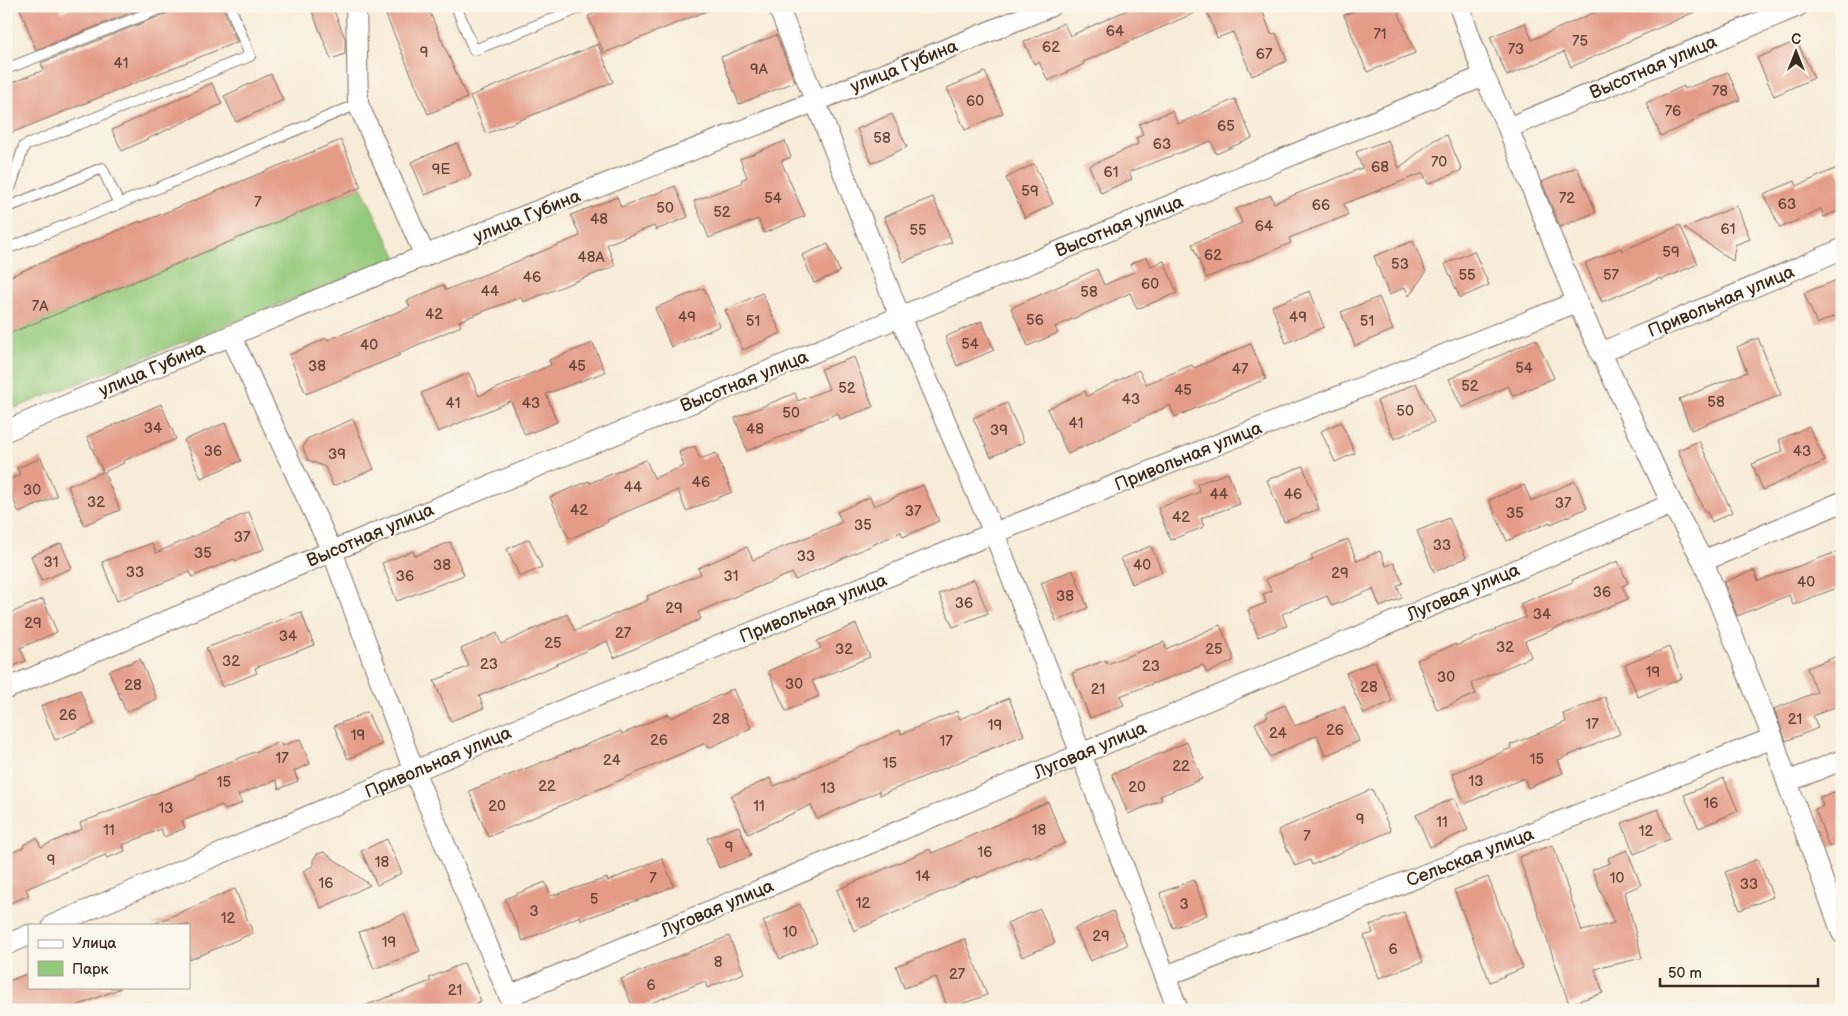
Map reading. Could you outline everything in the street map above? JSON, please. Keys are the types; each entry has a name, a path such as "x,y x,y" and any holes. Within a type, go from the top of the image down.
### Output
{"street":[{"path":"356,6 358,104 425,256"},
{"path":"778,6 900,317 994,533 1081,754 1178,1010"},
{"name":"улица Губина","path":"6,431 135,375 425,256 1050,6"},
{"path":"1459,6 1484,76 1508,128 1577,302 1672,504 1703,561 1773,738 1842,933"},
{"name":"Высотная улица","path":"1508,128 1798,6"},
{"name":"Высотная улица","path":"6,690 332,551 1484,76"},
{"name":"Привольная улица","path":"1600,353 1842,249"},
{"name":"Привольная улица","path":"55,924 414,771 994,533 1577,302"},
{"path":"231,336 332,551 414,771 512,1003"},
{"path":"1703,561 1842,502"},
{"name":"Луговая улица","path":"512,1003 1081,754 1672,504"},
{"name":"Сельская улица","path":"1166,976 1773,738"},
{"path":"1787,782 1842,760"},
{"path":"6,944 28,935"}],"lane":[{"path":"6,69 168,6"},
{"path":"9,187 24,146 250,56 230,6"},
{"path":"456,6 474,50 585,6"},
{"path":"6,245 14,246 119,204 358,104"},
{"path":"6,208 102,168 119,204"},
{"path":"6,173 9,187"}],"green space":[{"path":"361,187 397,258 15,408 6,387 6,335"}],"building":[{"path":"19,6 58,6 61,12 76,6 148,6 36,50"},
{"path":"174,6 222,6 237,42 6,135 6,85 44,70 41,63 170,12"},
{"path":"310,6 332,6 345,38 345,54 331,59"},
{"path":"382,6 427,6 467,98 428,114"},
{"path":"612,6 716,7 604,53 588,16"},
{"path":"1136,6 1261,6 1271,34 1276,33 1287,61 1252,76 1233,32 1217,38 1206,8 1083,62 1084,64 1048,81 1039,62 1034,64 1024,42 1064,23 1070,36"},
{"path":"1367,6 1396,6 1415,53 1367,72 1344,15"},
{"path":"1592,6 1708,6 1571,67 1564,52 1507,76 1490,37 1525,23 1532,40 1595,12"},
{"path":"776,35 795,82 739,104 721,57"},
{"path":"1797,41 1814,78 1774,96 1757,58"},
{"path":"598,44 613,82 486,134 470,96"},
{"path":"985,72 1003,113 965,130 947,88"},
{"path":"1728,72 1740,100 1698,117 1699,119 1661,136 1646,103 1684,86 1685,89"},
{"path":"271,74 283,100 236,122 224,96"},
{"path":"212,83 222,104 122,151 112,130"},
{"path":"1235,99 1252,138 1216,154 1211,141 1129,172 1132,179 1101,193 1089,166 1138,144 1136,138 1143,135 1139,124 1172,111 1178,124"},
{"path":"892,114 907,147 872,163 857,129"},
{"path":"1447,135 1462,170 1428,184 1423,173 1344,204 1348,215 1289,238 1291,243 1206,278 1192,244 1242,223 1236,209 1271,195 1274,203 1362,168 1356,152 1388,140 1399,168 1434,140"},
{"path":"341,140 361,187 6,335 6,278 140,221 140,223"},
{"path":"785,141 791,157 781,161 805,216 764,233 758,219 709,238 694,201 742,183 741,180 747,177 740,159"},
{"path":"457,143 471,176 425,195 411,162"},
{"path":"1034,164 1053,204 1025,218 1006,178"},
{"path":"1577,167 1596,212 1560,227 1542,182"},
{"path":"1837,168 1842,178 1842,209 1824,217 1821,209 1780,228 1764,194 1795,181 1797,186"},
{"path":"675,186 688,217 656,230 654,226 607,244 615,266 523,302 521,297 459,321 461,326 399,353 400,355 306,394 289,355 327,338 328,340 410,307 407,301 443,285 446,290 580,236 571,215 617,197 621,207"},
{"path":"933,197 952,242 903,262 884,217"},
{"path":"1737,206 1750,239 1735,245 1733,261 1684,228"},
{"path":"1680,225 1698,264 1602,302 1585,263 1621,248 1622,251"},
{"path":"1413,241 1426,272 1409,296 1405,287 1389,295 1374,256"},
{"path":"828,244 840,272 814,283 802,255"},
{"path":"1474,251 1489,285 1460,298 1445,264"},
{"path":"1147,257 1151,266 1164,261 1177,293 1137,309 1130,293 1055,327 1058,333 1028,346 1011,308 1097,269 1104,285 1134,272 1130,264"},
{"path":"1837,280 1842,292 1842,313 1817,324 1804,293"},
{"path":"704,288 720,326 671,347 655,308"},
{"path":"1310,291 1324,327 1286,343 1272,306"},
{"path":"762,293 781,333 743,350 725,310"},
{"path":"1379,297 1393,330 1355,346 1341,312"},
{"path":"982,321 994,350 957,366 945,337"},
{"path":"1758,338 1781,395 1691,430 1679,399 1747,372 1737,347"},
{"path":"1536,339 1554,378 1513,396 1508,386 1462,408 1449,379"},
{"path":"593,343 605,372 546,394 557,422 525,435 511,401 438,432 421,393 469,373 479,396 551,365 549,360"},
{"path":"1251,344 1266,379 1175,417 1170,405 1068,454 1047,409 1085,391 1087,396 1139,370 1146,384 1192,365 1194,368"},
{"path":"854,357 873,407 840,419 838,413 747,451 735,418 795,393 798,401 829,389 821,369"},
{"path":"1416,383 1434,422 1394,439 1377,401"},
{"path":"1007,403 1024,442 991,457 973,418"},
{"path":"161,404 176,439 123,461 124,463 104,472 120,510 84,525 68,486 103,472 87,437"},
{"path":"353,419 374,469 333,486 325,467 308,460 303,448 307,439"},
{"path":"1341,422 1355,453 1335,462 1321,431"},
{"path":"225,423 241,461 201,478 184,440"},
{"path":"1809,426 1825,461 1763,490 1752,464 1783,451 1779,440"},
{"path":"1699,441 1732,512 1712,522 1707,512 1705,513 1678,450"},
{"path":"695,446 700,459 716,453 732,492 686,511 678,490 607,520 608,522 569,539 550,497 646,460 654,478 684,466 679,452"},
{"path":"41,458 57,496 19,513 6,481 20,475 17,468"},
{"path":"1303,466 1319,509 1284,522 1267,480"},
{"path":"1228,473 1240,504 1201,518 1204,527 1170,540 1158,508 1200,492 1197,484"},
{"path":"1575,481 1587,508 1507,541 1489,500 1524,485 1531,501"},
{"path":"923,485 939,521 903,537 901,532 795,580 792,573 698,612 701,619 614,658 607,641 540,672 479,696 484,708 451,721 434,681 469,666 461,649 497,633 501,644 567,614 575,631 648,600 647,596 701,574 698,568 747,547 753,560 842,522 837,512 870,497 874,506"},
{"path":"249,512 264,549 235,561 234,559 192,577 190,572 117,601 102,562 152,543 156,553"},
{"path":"1449,518 1466,558 1434,572 1417,531"},
{"path":"529,539 542,567 520,577 507,549"},
{"path":"1348,539 1357,561 1380,551 1386,566 1394,563 1403,583 1397,586 1402,598 1380,607 1373,589 1332,606 1327,596 1282,614 1287,626 1258,637 1248,610 1266,603 1263,594 1271,591 1266,579 1313,560 1311,555"},
{"path":"450,542 464,575 397,601 382,563 413,551 415,556"},
{"path":"61,543 72,568 41,581 31,556"},
{"path":"1151,546 1162,572 1132,584 1121,558"},
{"path":"1842,550 1842,586 1793,605 1789,595 1737,616 1724,582 1754,570 1758,581"},
{"path":"1618,561 1628,583 1622,586 1628,599 1525,641 1531,657 1471,683 1476,694 1437,710 1417,660 1526,617 1520,604"},
{"path":"1073,570 1088,608 1056,621 1041,583"},
{"path":"974,579 988,613 953,627 939,594"},
{"path":"43,599 57,632 20,648 26,661 6,669 6,615"},
{"path":"301,612 314,645 255,668 257,673 222,687 206,648"},
{"path":"856,624 870,657 812,681 819,696 786,711 768,671 821,648 817,641"},
{"path":"1220,625 1233,655 1233,661 1207,673 1203,665 1120,696 1124,705 1090,718 1072,673 1106,660 1107,664 1164,642 1166,649"},
{"path":"1669,647 1682,678 1638,697 1625,665"},
{"path":"1842,654 1842,704 1813,716 1818,728 1786,741 1774,709 1817,692 1807,668"},
{"path":"140,659 157,699 126,712 109,671"},
{"path":"1375,661 1392,701 1364,714 1346,673"},
{"path":"733,689 751,728 709,748 706,743 488,837 469,791 621,731 622,734 669,714 671,718"},
{"path":"80,690 94,724 55,740 41,706"},
{"path":"1605,697 1620,734 1558,760 1563,773 1528,788 1524,778 1465,804 1452,774 1511,748 1510,745 1566,722 1563,714"},
{"path":"1009,698 1024,735 880,795 879,791 817,819 811,805 748,834 731,796 770,778 774,786 900,730 901,734 957,711 960,719"},
{"path":"1285,705 1295,726 1344,706 1359,741 1325,756 1317,735 1270,757 1255,723 1268,717 1266,713"},
{"path":"367,712 382,744 348,759 334,726"},
{"path":"300,739 310,764 294,771 298,781 279,789 276,780 238,795 242,803 225,810 222,805 182,821 185,828 164,837 161,829 123,845 125,851 107,858 105,855 26,889 29,895 6,905 6,855 24,847 23,845 37,838 41,847 82,829 80,823 280,742 282,746"},
{"path":"1187,742 1202,779 1160,796 1162,800 1128,814 1112,774"},
{"path":"1724,778 1738,811 1699,828 1684,795"},
{"path":"1372,789 1391,831 1312,865 1310,860 1295,866 1278,830"},
{"path":"1837,791 1842,804 1842,842 1829,847 1815,809 1823,806 1820,797"},
{"path":"1454,798 1468,830 1430,847 1416,815"},
{"path":"1048,802 1065,843 1030,858 1029,855 977,878 976,876 854,931 837,890 930,849 932,853"},
{"path":"1658,809 1670,839 1634,854 1622,823"},
{"path":"739,826 751,856 719,868 707,838"},
{"path":"387,839 402,873 377,885 361,851"},
{"path":"1553,845 1582,931 1614,923 1592,870 1610,863 1608,858 1627,850 1641,885 1625,892 1642,958 1595,969 1603,993 1569,1004 1519,857"},
{"path":"324,852 370,885 321,908 303,871 313,866 313,860 317,854"},
{"path":"662,858 674,886 581,920 580,916 523,941 505,899 545,882 551,896 607,878 608,881"},
{"path":"1758,859 1773,897 1740,910 1725,872"},
{"path":"1488,877 1523,968 1490,982 1454,890"},
{"path":"1194,880 1207,915 1173,928 1160,893"},
{"path":"235,889 253,933 190,960 190,924 153,924"},
{"path":"800,904 817,943 780,959 763,921"},
{"path":"1040,909 1055,943 1022,957 1007,923"},
{"path":"1113,911 1127,945 1090,961 1075,928"},
{"path":"1404,912 1423,962 1379,978 1364,936 1373,933 1370,925"},
{"path":"404,914 420,951 374,969 359,932"},
{"path":"729,936 744,973 707,988 705,981 634,1010 621,979"},
{"path":"965,939 987,995 948,1009 936,977 904,988 896,966"},
{"path":"464,963 481,1001 460,1010 359,1010 359,1008 431,981 429,978"},
{"path":"28,973 28,988 121,988 67,1010 6,1010 6,982"}]}
